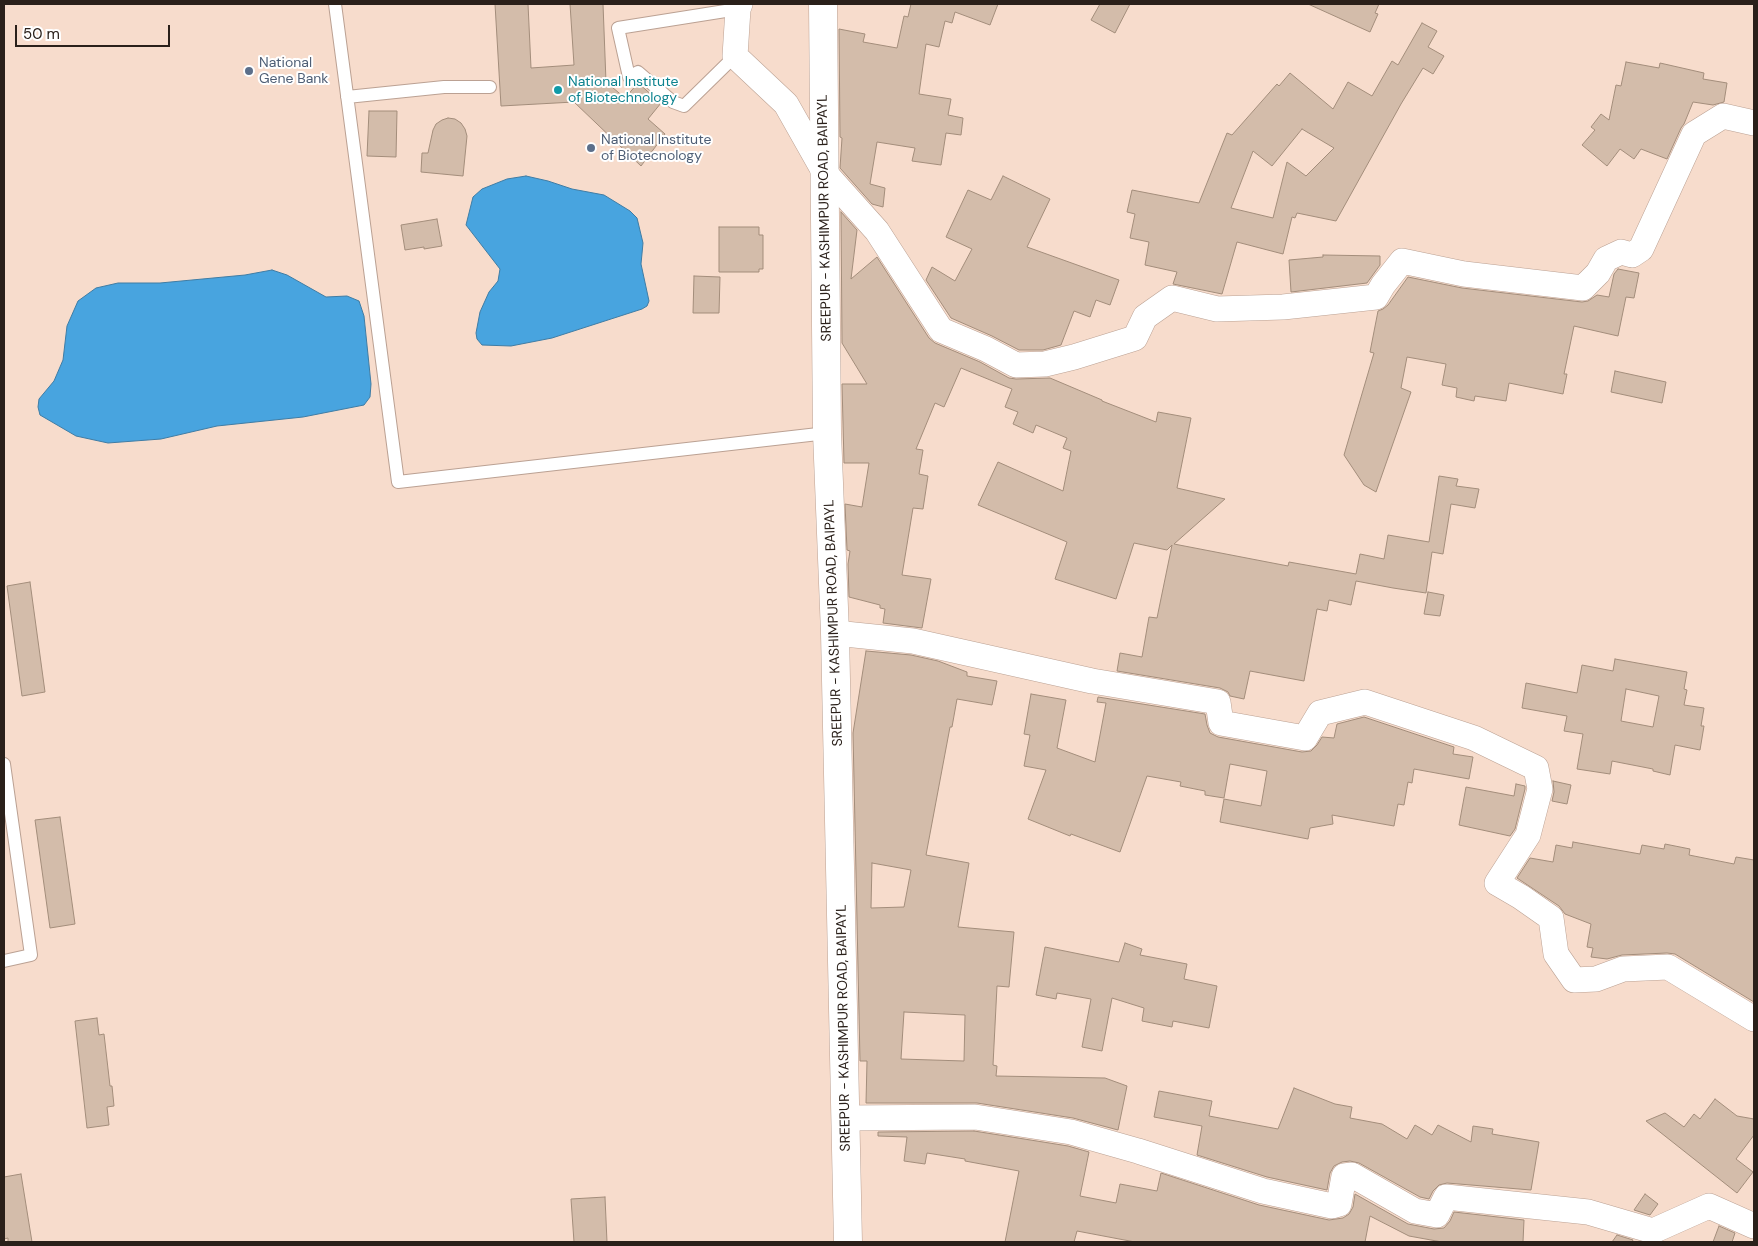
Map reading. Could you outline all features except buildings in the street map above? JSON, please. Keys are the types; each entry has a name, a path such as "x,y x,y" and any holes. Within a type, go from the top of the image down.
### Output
{"street":[{"name":"SREEPUR - KASHIMPUR ROAD, BAIPAYL","path":"823,4 827,433 835,633 848,1242"},
{"path":"739,6 735,56 786,104 825,173 877,231 941,330 986,349 1016,365 1045,364 1134,338 1145,316 1172,298 1217,309 1283,307 1376,297 1402,261 1464,274 1583,288 1598,273 1606,259 1621,252 1632,255 1641,249 1694,134 1723,116 1754,123"},
{"path":"835,633 912,641 1092,681 1218,702 1221,723 1305,738 1320,713 1365,702 1474,738 1536,768 1540,789 1528,835 1497,883 1521,897 1550,918 1556,954 1574,980 1596,979 1623,969 1668,967 1754,1019"},
{"path":"846,1118 975,1117 1072,1132 1138,1150 1263,1191 1332,1206 1339,1204 1344,1176 1352,1175 1414,1211 1437,1216 1446,1197 1588,1212 1653,1231 1708,1206 1754,1226"}],"lane":[{"path":"335,4 398,482 827,433"},
{"path":"735,56 684,106 673,102 638,72 629,77 618,28 739,6"},
{"path":"347,97 444,87 490,87"},
{"path":"4,764 31,955 4,961"}],"water":[{"path":"526,176 572,189 604,195 630,211 637,218 643,243 641,264 649,301 647,306 552,338 511,346 482,345 477,339 476,333 480,312 489,292 498,281 500,269 466,225 473,197 482,189 507,179"},
{"path":"272,270 287,275 326,297 347,296 359,301 364,316 371,384 370,397 364,405 303,417 217,426 161,439 108,443 76,436 40,415 39,399 54,381 63,360 67,326 78,301 96,288 118,283 160,283 245,275"}],"place":[{"name":"National Gene Bank","path":"249,71"},
{"name":"National Institute of Biotechnology","path":"558,90"},
{"name":"National Institute of Biotecnology","path":"591,148"}]}
